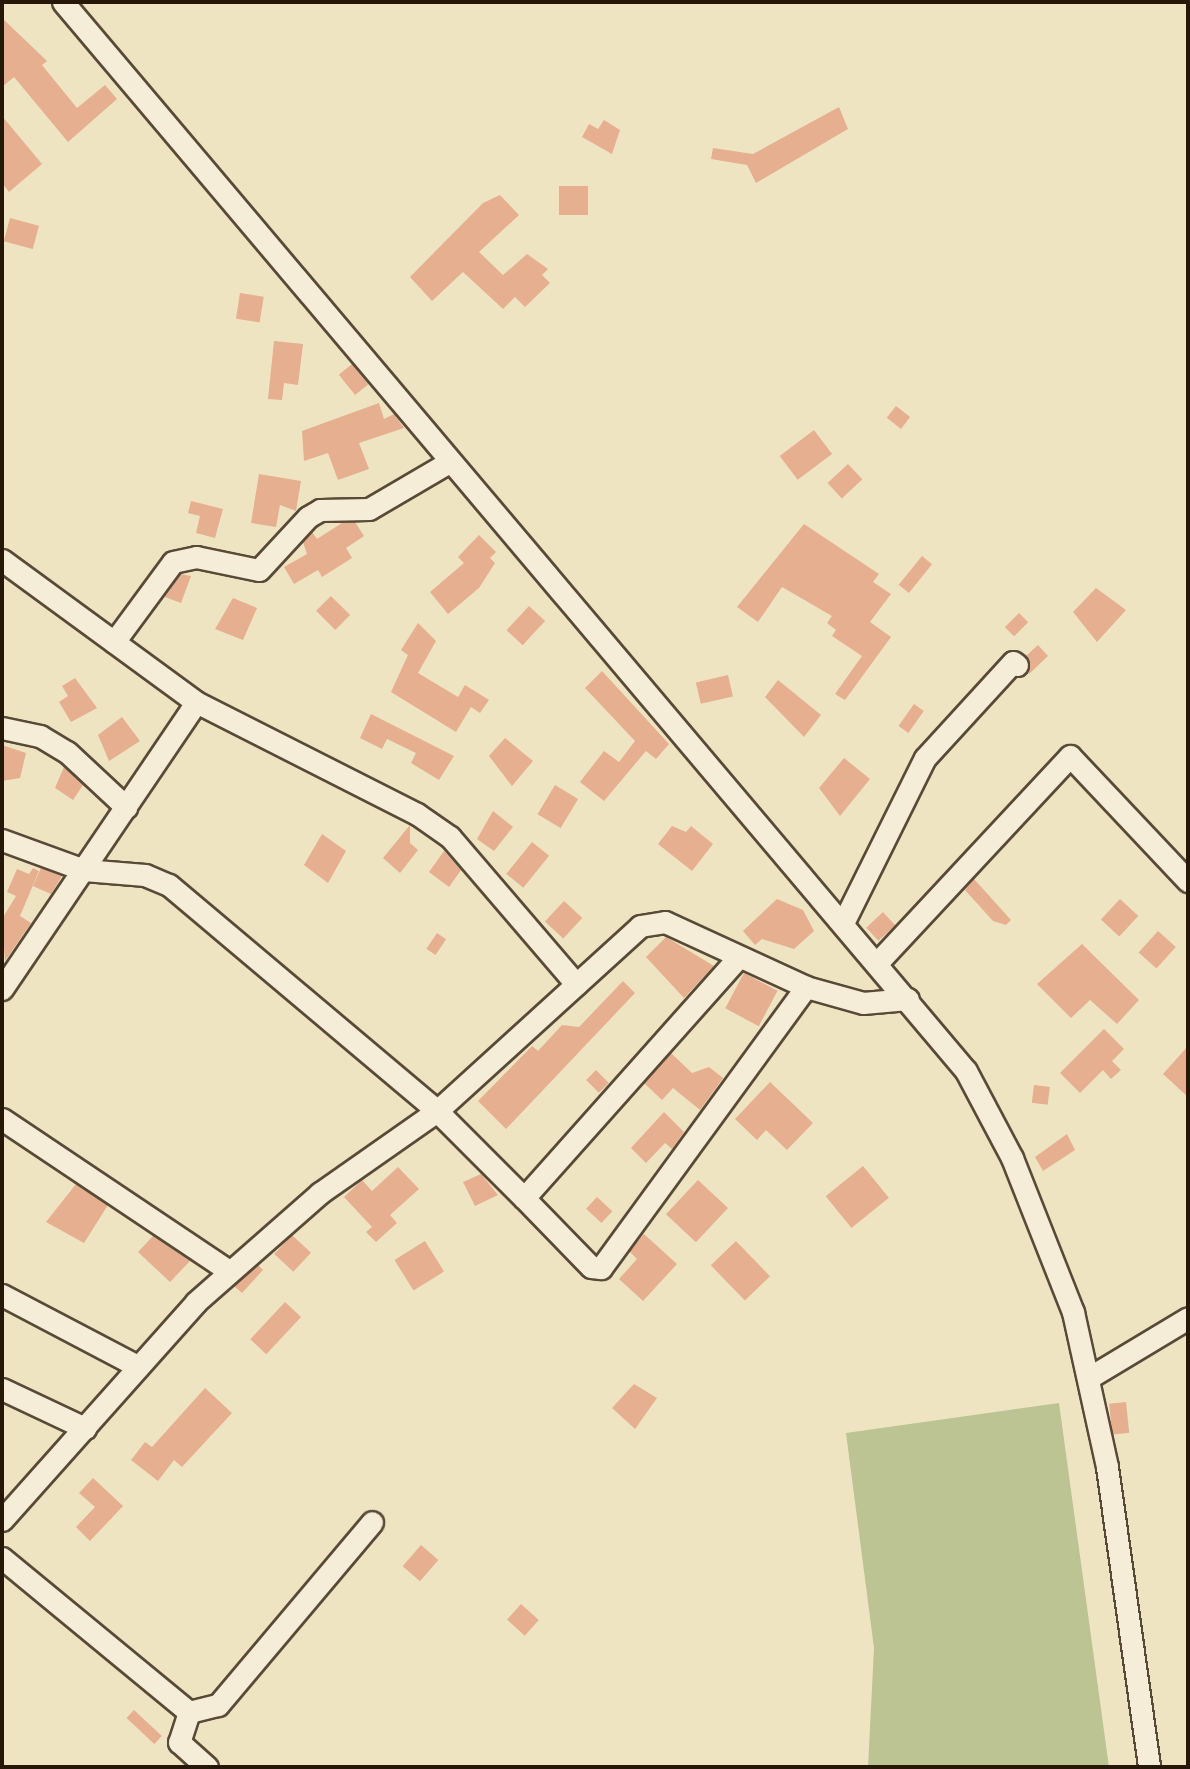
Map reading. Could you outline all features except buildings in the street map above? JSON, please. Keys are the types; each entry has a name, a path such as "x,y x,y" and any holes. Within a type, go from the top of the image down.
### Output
{"street":[{"path":"63,2 450,462 877,962 966,1071 1012,1158 1050,1244 1090,1377 1149,1767"},
{"path":"114,642 173,562 204,558 259,570 320,510 369,509 450,462"},
{"path":"2,560 196,702 418,814 450,838 576,984"},
{"path":"844,923 925,758 1013,662 1017,665"},
{"path":"2,989 196,702"},
{"path":"2,728 40,736 67,752 126,807"},
{"path":"877,962 1070,756 1188,881"},
{"path":"2,840 84,870 145,875 169,885 437,1111 591,1267 601,1268 806,987"},
{"path":"2,1520 137,1366 229,1271 363,1160 437,1111 576,984 649,922 665,922 806,987 863,1003 908,999"},
{"path":"524,1198 739,957"},
{"path":"2,1118 229,1271"},
{"path":"2,1295 137,1366"},
{"path":"1090,1377 1188,1318"},
{"path":"2,1389 85,1428"},
{"path":"189,1712 218,1705 372,1521"},
{"path":"2,1558 189,1712"},
{"path":"189,1712 179,1742 207,1767"}],"green space":[{"path":"1059,1403 1109,1767 868,1767 874,1648 846,1433"}]}
